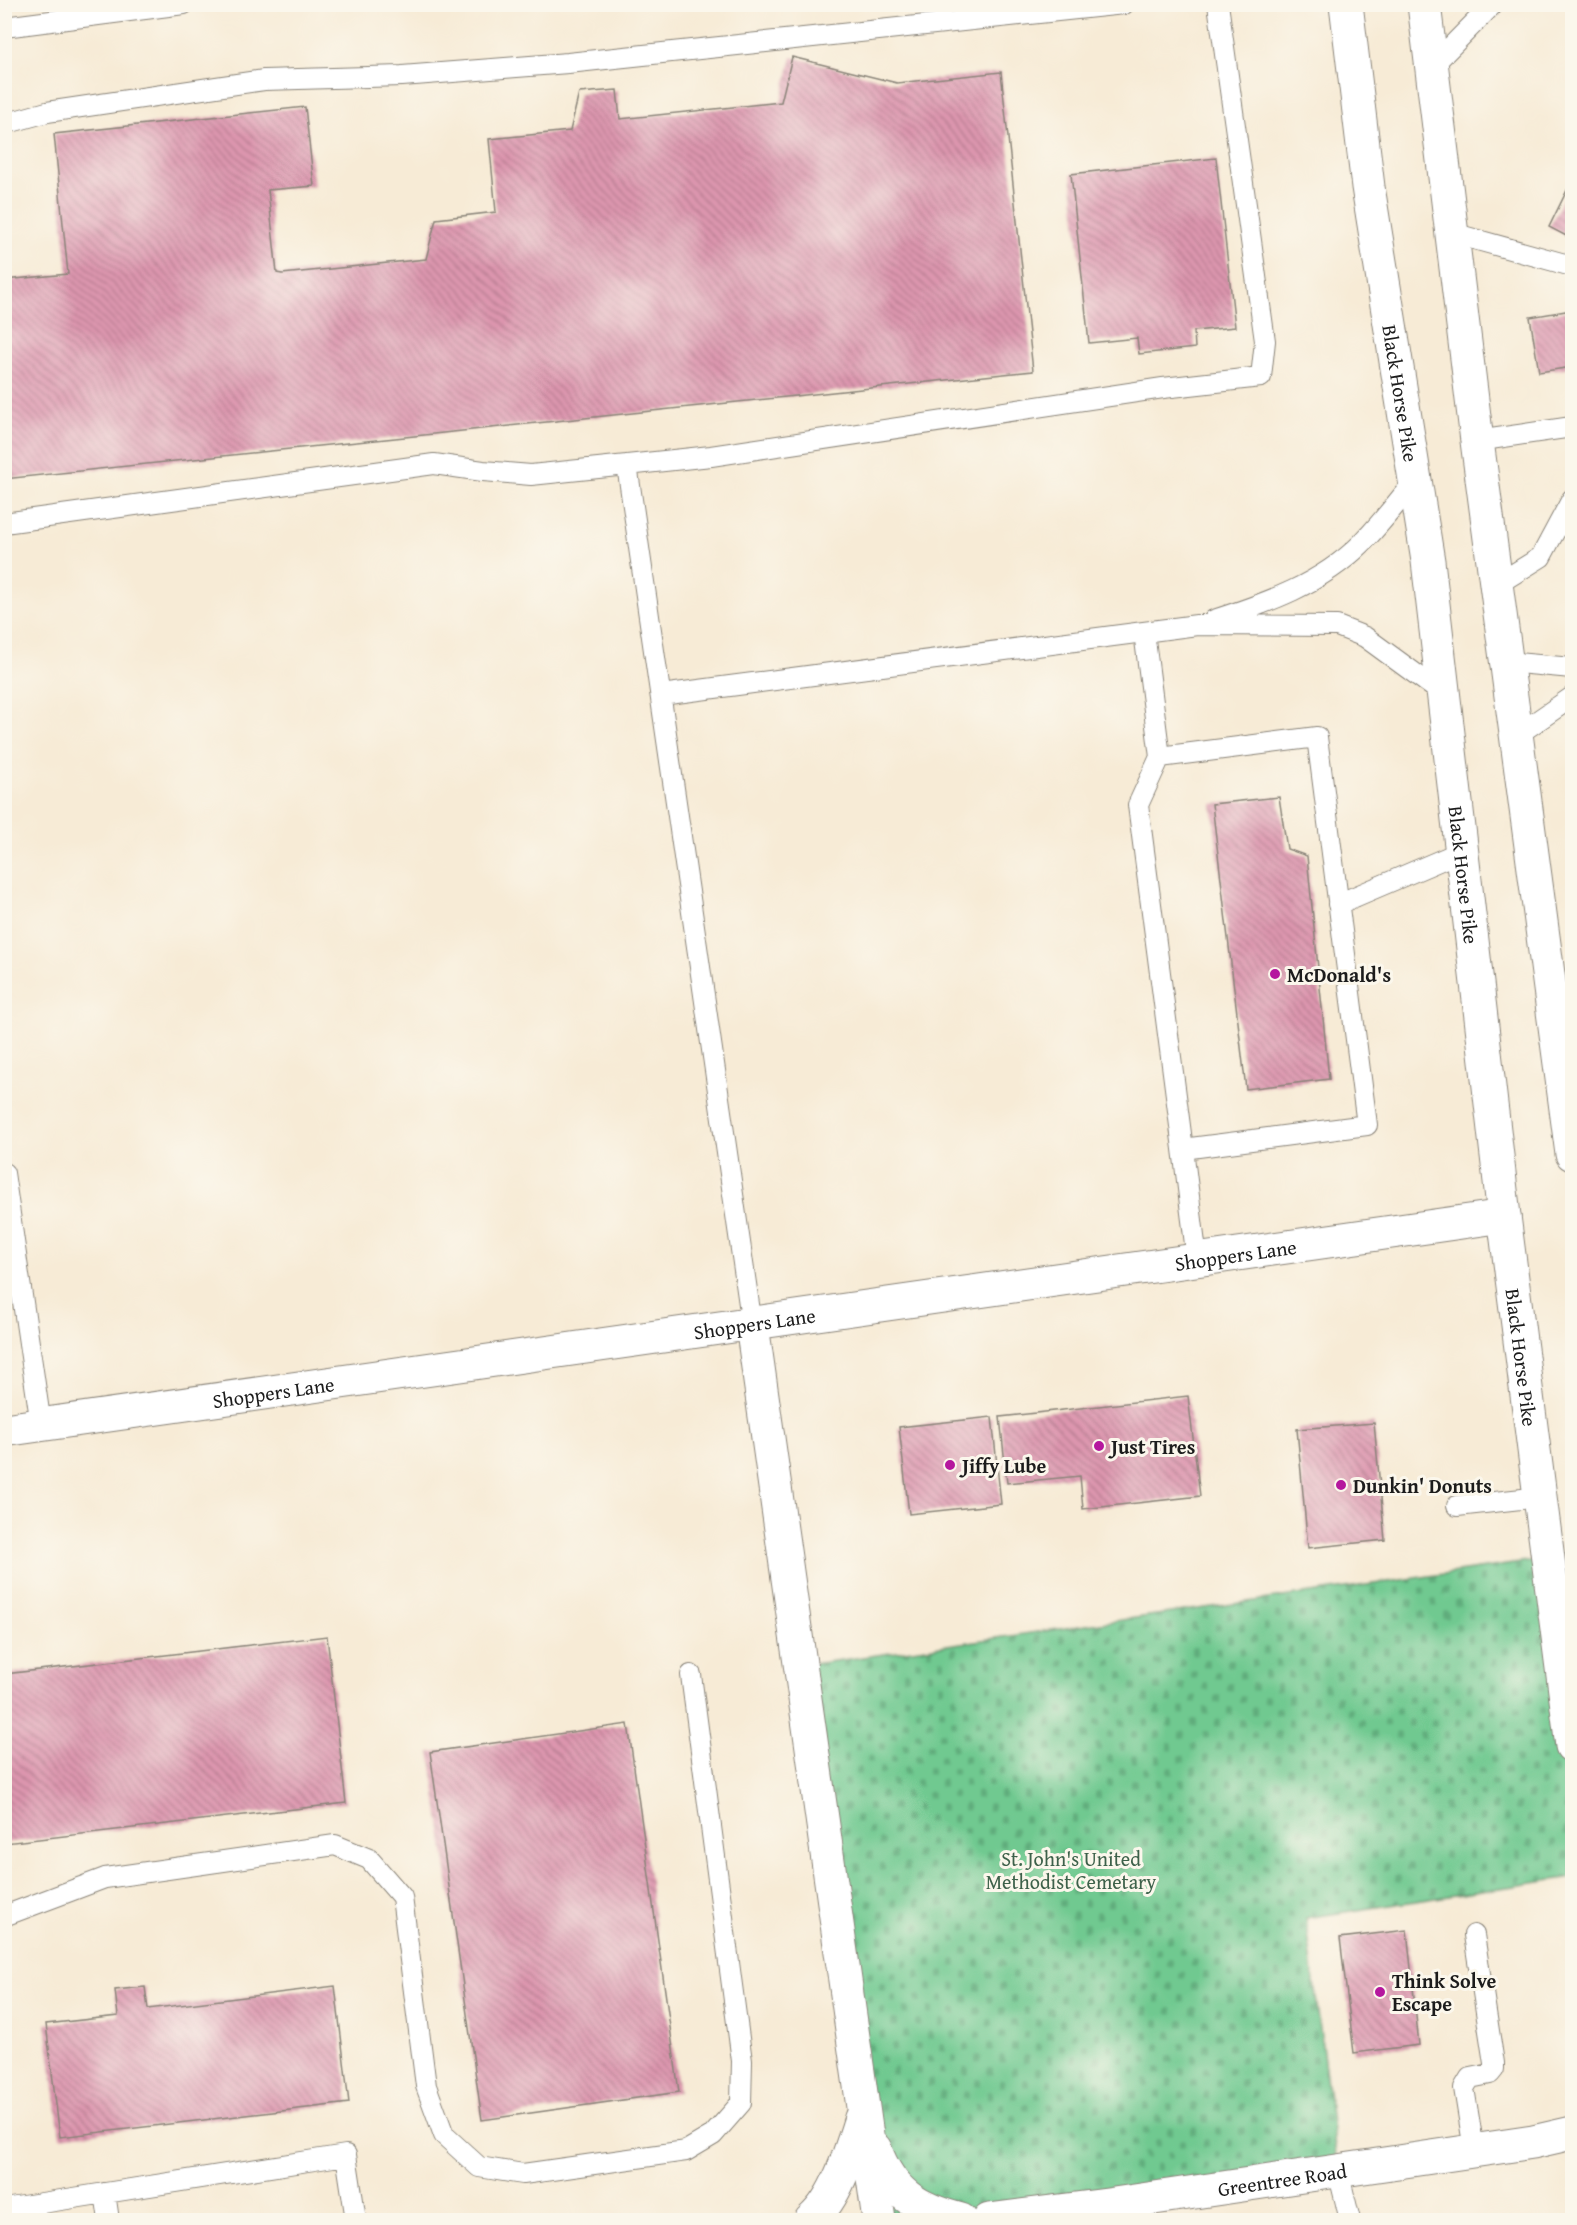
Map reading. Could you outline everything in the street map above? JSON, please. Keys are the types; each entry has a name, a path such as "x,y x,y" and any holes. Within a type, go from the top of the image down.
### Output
{"main road":[{"name":"Black Horse Pike","path":"1346,4 1368,187 1428,561 1504,1216 1572,1746"},
{"path":"1424,4 1477,441 1572,1154"},
{"name":"Shoppers Lane","path":"4,1430 1504,1216"},
{"path":"752,1324 879,2220"},
{"path":"811,2220 826,2201 840,2176 863,2113"},
{"path":"863,2113 879,2159 900,2192 920,2206 961,2220"},
{"name":"Greentree Road","path":"989,2220 1108,2213 1338,2171 1533,2142 1572,2133"}],"lane":[{"path":"4,27 184,4"},
{"path":"4,124 47,112 264,80 402,76 568,63 1124,4"},
{"path":"4,524 434,464 531,475 711,456 1152,390 1261,376 1265,341 1218,4"},
{"path":"1432,66 1493,4"},
{"path":"1452,233 1572,266"},
{"path":"1477,441 1572,427"},
{"path":"627,465 752,1324"},
{"path":"1197,625 1269,602 1316,579 1360,545 1415,481"},
{"path":"1496,585 1541,557 1572,499"},
{"path":"661,695 1197,625 1338,626 1365,637 1443,694"},
{"path":"1144,632 1160,757 1138,806 1197,1260"},
{"path":"1507,662 1572,668"},
{"path":"1517,735 1572,698"},
{"path":"1160,757 1317,737 1367,1125 1183,1149"},
{"path":"1338,903 1462,851"},
{"path":"4,1173 41,1425"},
{"path":"1456,1506 1540,1497"},
{"path":"4,1916 105,1878 335,1845 369,1859 402,1897 426,2086 444,2135 479,2167 523,2174 686,2151 713,2135 741,2103 742,2061 691,1675"},
{"path":"1474,1935 1494,2069 1490,2074 1470,2078 1464,2088 1474,2150"},
{"path":"4,2208 346,2155 356,2220"},
{"path":"1338,2171 1350,2220"},
{"path":"105,2193 109,2220"}],"green space":[{"name":"St. John's United Methodist Cemetary","path":"1548,1559 1572,1746 1572,1877 1306,1918 1338,2171 989,2220 879,2220 800,1666"}],"building":[{"path":"792,57 897,83 1001,72 1033,371 4,479 4,280 68,274 54,134 305,107 314,186 268,190 277,273 426,259 436,219 496,212 489,139 570,131 579,93 617,90 620,119 781,102"},
{"path":"1216,158 1235,327 1194,331 1195,348 1139,354 1137,338 1089,343 1071,174"},
{"path":"1572,180 1572,239 1549,227"},
{"path":"1572,310 1572,367 1539,372 1530,317"},
{"name":"McDonald's","path":"1279,797 1287,849 1307,856 1329,1079 1246,1089 1212,804"},
{"name":"Just Tires","path":"1188,1396 1200,1496 1083,1509 1080,1476 1007,1483 1000,1417"},
{"name":"Jiffy Lube","path":"992,1417 1001,1504 909,1514 899,1427"},
{"name":"Dunkin' Donuts","path":"1374,1423 1385,1540 1308,1548 1297,1429"},
{"path":"327,1636 346,1803 5,1843 5,1674"},
{"path":"628,1724 679,2092 482,2120 430,1752"},
{"name":"Think Solve Escape","path":"1407,1930 1419,2045 1354,2053 1340,1938"},
{"path":"335,1986 349,2103 60,2137 46,2024 118,2016 115,1990 145,1987 148,2009"}],"place":[{"name":"McDonald's","path":"1275,974"},
{"name":"Just Tires","path":"1099,1446"},
{"name":"Jiffy Lube","path":"950,1465"},
{"name":"Dunkin' Donuts","path":"1341,1485"},
{"name":"Think Solve Escape","path":"1380,1992"}]}
